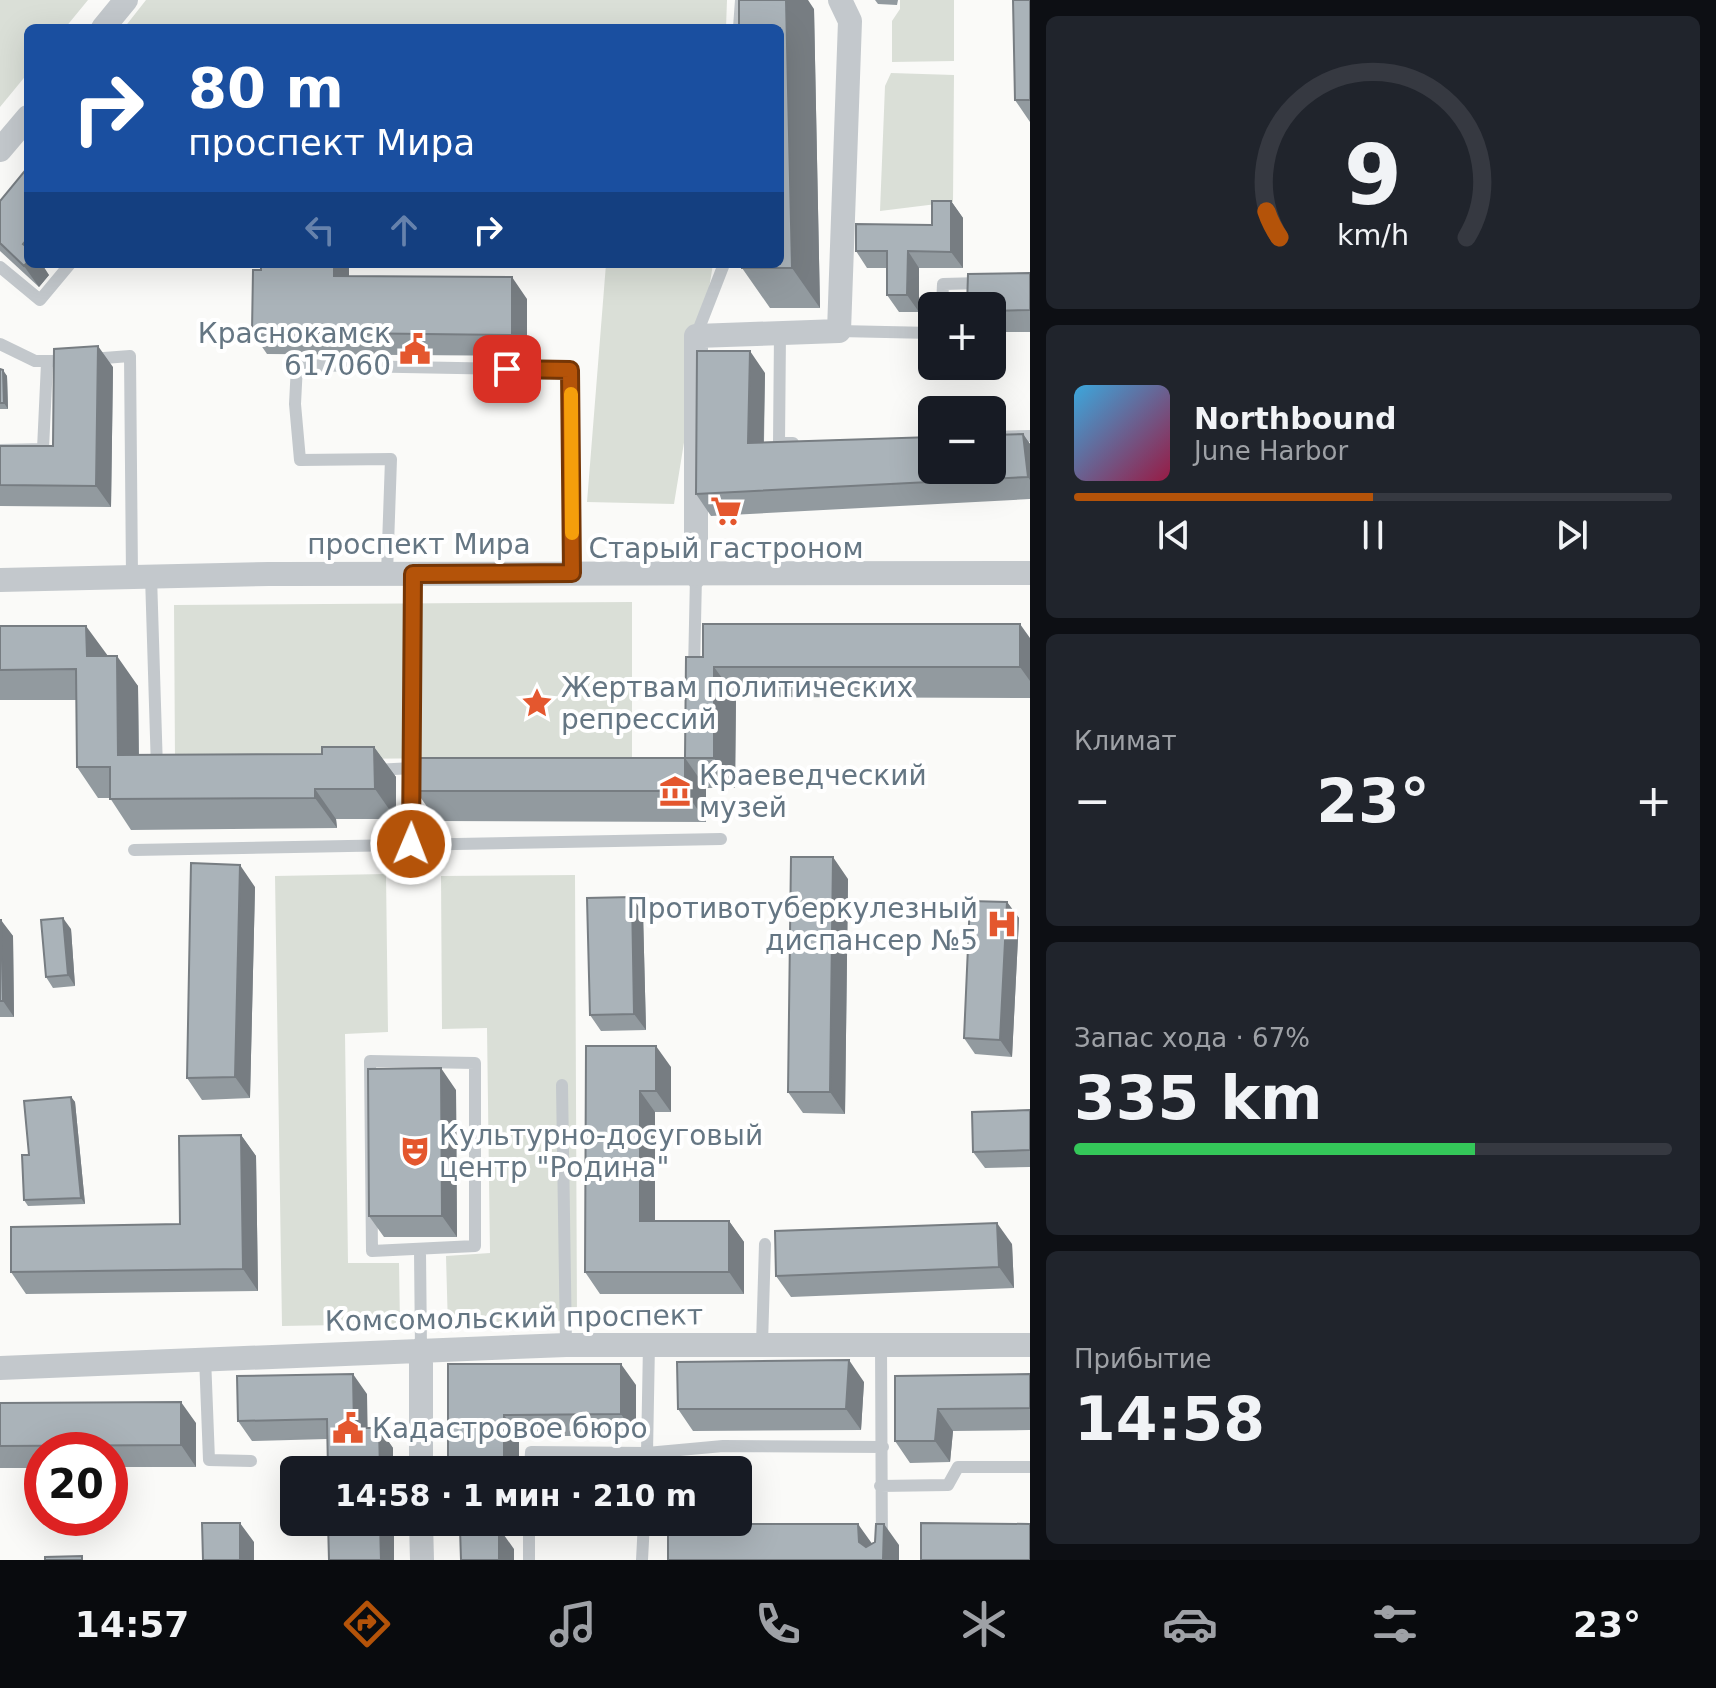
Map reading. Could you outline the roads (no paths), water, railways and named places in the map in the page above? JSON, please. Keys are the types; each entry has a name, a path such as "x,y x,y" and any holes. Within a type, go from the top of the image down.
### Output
{"street":[{"path":"106,24 126,0"},
{"path":"696,576 696,336 839,331 850,21 840,0"},
{"path":"0,150 24,122"},
{"name":"проспект Мира","path":"0,580 387,574 696,576 1030,573"},
{"name":"Комсомольский проспект","path":"0,1368 205,1357 566,1345 1030,1345"},
{"path":"421,1349 421,1456"},
{"path":"421,1536 422,1560"}],"lane":[{"path":"739,24 741,0"},
{"path":"0,267 40,300 67,268"},
{"path":"696,336 722,268"},
{"path":"943,292 943,284 1001,283"},
{"path":"839,331 918,333"},
{"path":"780,333 779,443 810,442"},
{"path":"0,344 35,361 47,363 130,356 157,769 173,769"},
{"path":"0,450 43,449 47,363"},
{"path":"387,574 391,459 300,460 295,404 297,365 570,370 572,573"},
{"path":"1006,437 1030,436"},
{"path":"411,844 413,574"},
{"path":"694,690 696,576"},
{"path":"365,770 447,766"},
{"path":"134,850 721,839"},
{"path":"370,1061 475,1063 475,1246 420,1251 372,1251 370,1061"},
{"path":"562,1085 566,1345"},
{"path":"762,1344 765,1244"},
{"path":"420,1251 421,1349"},
{"path":"647,1456 649,1344"},
{"path":"881,1344 882,1560"},
{"path":"205,1357 209,1460 251,1461"},
{"path":"531,1456 531,1452 647,1453 723,1446 883,1447"},
{"path":"880,1486 948,1485 958,1467 1030,1467"},
{"path":"529,1536 529,1560"},
{"path":"642,1560 643,1536"}],"place":[{"name":"Краснокамск 617060","path":"415,349"},
{"name":"Старый гастроном","path":"726,511"},
{"name":"Жертвам политических репрессий","path":"537,703"},
{"name":"Краеведческий музей","path":"675,791"},
{"name":"Противотуберкулезный диспансер №5","path":"1002,924"},
{"name":"Культурно-досуговый центр \"Родина\"","path":"415,1151"},
{"name":"Кадастровое бюро","path":"348,1428"}]}
